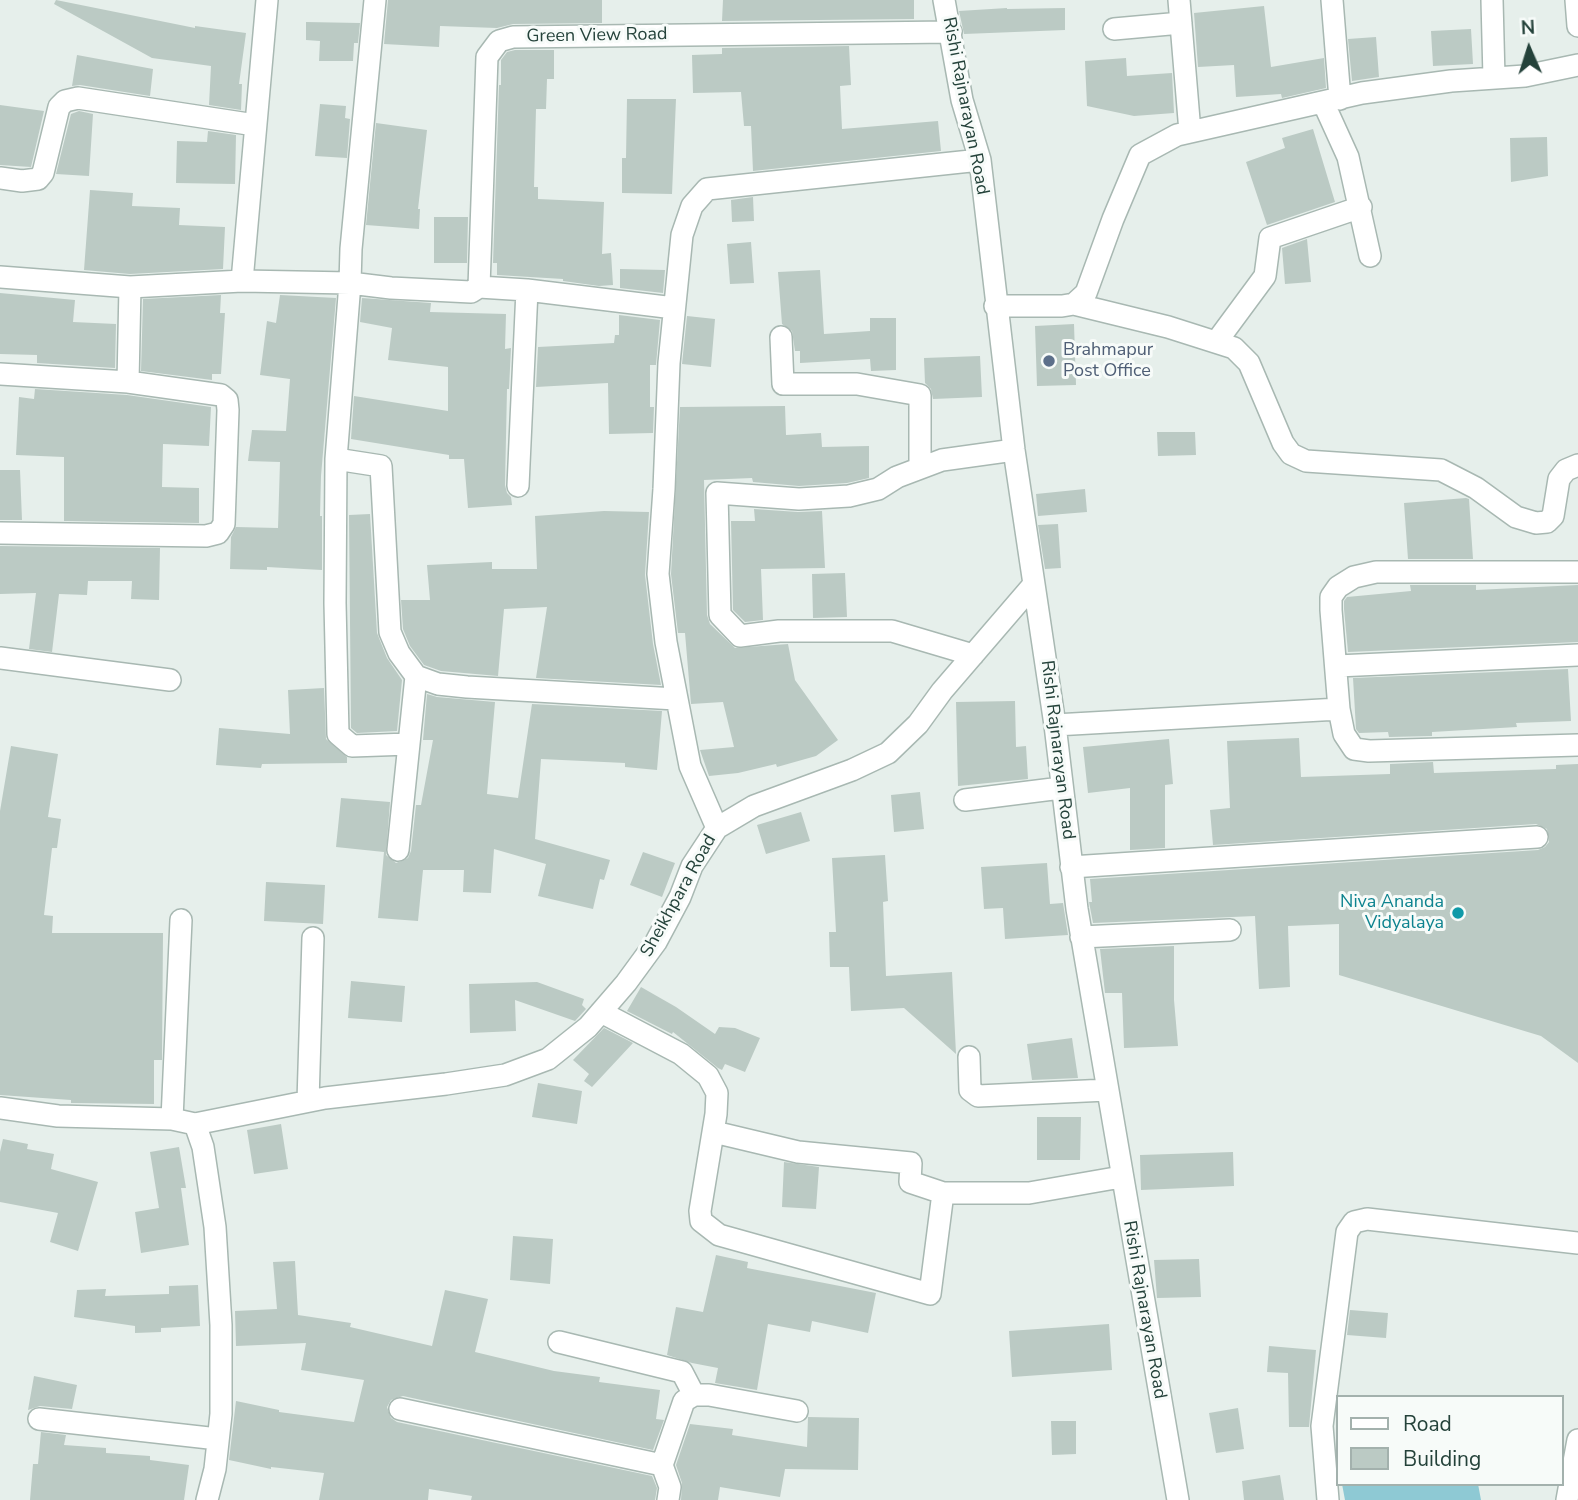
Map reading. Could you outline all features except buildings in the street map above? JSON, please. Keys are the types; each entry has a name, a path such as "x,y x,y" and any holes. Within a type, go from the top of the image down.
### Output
{"street":[{"path":"242,281 267,0"},
{"path":"374,0 351,249 336,459 338,734 352,746 409,744"},
{"name":"Rishi Rajnarayan Road","path":"944,0 962,100 979,160 995,306 1055,725 1081,937 1178,1500"},
{"path":"1180,0 1189,132"},
{"path":"1332,0 1332,100 1361,207 1370,256"},
{"path":"1492,0 1494,78"},
{"path":"1576,0 1578,26"},
{"path":"1114,29 1181,23"},
{"name":"Green View Road","path":"479,287 487,57 499,41 513,37 951,32"},
{"path":"1073,304 1086,293 1139,155 1177,135 1332,100 1451,81 1525,76 1578,65"},
{"path":"0,178 22,181 38,179 43,173 59,107 65,101 78,98 255,125"},
{"path":"717,828 690,766 676,699 658,574 668,363 682,235 692,206 707,189 979,160"},
{"path":"1217,341 1265,276 1270,238 1361,207"},
{"path":"0,277 130,287 242,281 350,283 471,292 479,287 527,290 674,308"},
{"path":"128,382 130,287"},
{"path":"518,485 527,290"},
{"path":"995,306 1073,304 1217,341 1234,348 1249,363 1283,443 1291,454 1306,461 1441,470 1476,488 1516,517 1536,523 1547,522 1553,516 1559,479 1566,470 1578,465"},
{"path":"781,337 783,384 857,384 920,395 920,468"},
{"path":"0,374 128,382 221,395 227,400 224,524 218,533 206,536 0,533"},
{"path":"973,655 891,631 779,631 740,636 720,615 717,493 799,499 849,496 878,489 897,477 942,460 1014,450"},
{"path":"336,459 381,466 390,632 399,653 416,676 438,684 467,687 676,699"},
{"path":"1578,572 1376,572 1354,578 1338,587 1331,597 1339,709 1344,734 1354,748 1369,751 1578,746"},
{"name":"Sheikhpara Road","path":"195,1124 308,1101 505,1075 548,1059 588,1027 626,983 656,942 680,897 692,866 717,828 754,806 852,771 888,753 918,724 1034,584"},
{"path":"1337,666 1578,655"},
{"path":"0,658 170,680"},
{"path":"398,850 416,676"},
{"path":"1055,725 1339,709"},
{"path":"965,800 1061,788"},
{"path":"1072,867 1537,837"},
{"path":"172,1119 181,920"},
{"path":"1081,937 1230,930"},
{"path":"308,1101 313,938"},
{"path":"601,1012 681,1054 708,1076 717,1093 714,1132 700,1211 701,1221 719,1235 930,1294 943,1193"},
{"path":"969,1057 970,1090 978,1096 1107,1090"},
{"path":"0,1108 58,1116 172,1119 195,1124 203,1147 215,1227 221,1325 221,1414 215,1469 207,1500"},
{"path":"714,1132 797,1153 911,1163 910,1182 943,1193 1029,1193 1121,1177"},
{"path":"1328,1500 1322,1426 1347,1232 1354,1222 1367,1219 1578,1243"},
{"path":"559,1342 682,1372 694,1395"},
{"path":"668,1500 670,1487 662,1465 684,1401 694,1395 709,1395 797,1411"},
{"path":"400,1409 662,1465"},
{"path":"39,1419 218,1440"},
{"path":"1567,1500 1578,1440"}],"water":[{"path":"1342,1486 1478,1486 1481,1500 1345,1500"}],"place":[{"name":"Brahmapur Post Office","path":"1049,361"},
{"name":"Niva Ananda Vidyalaya","path":"1458,913"}]}
